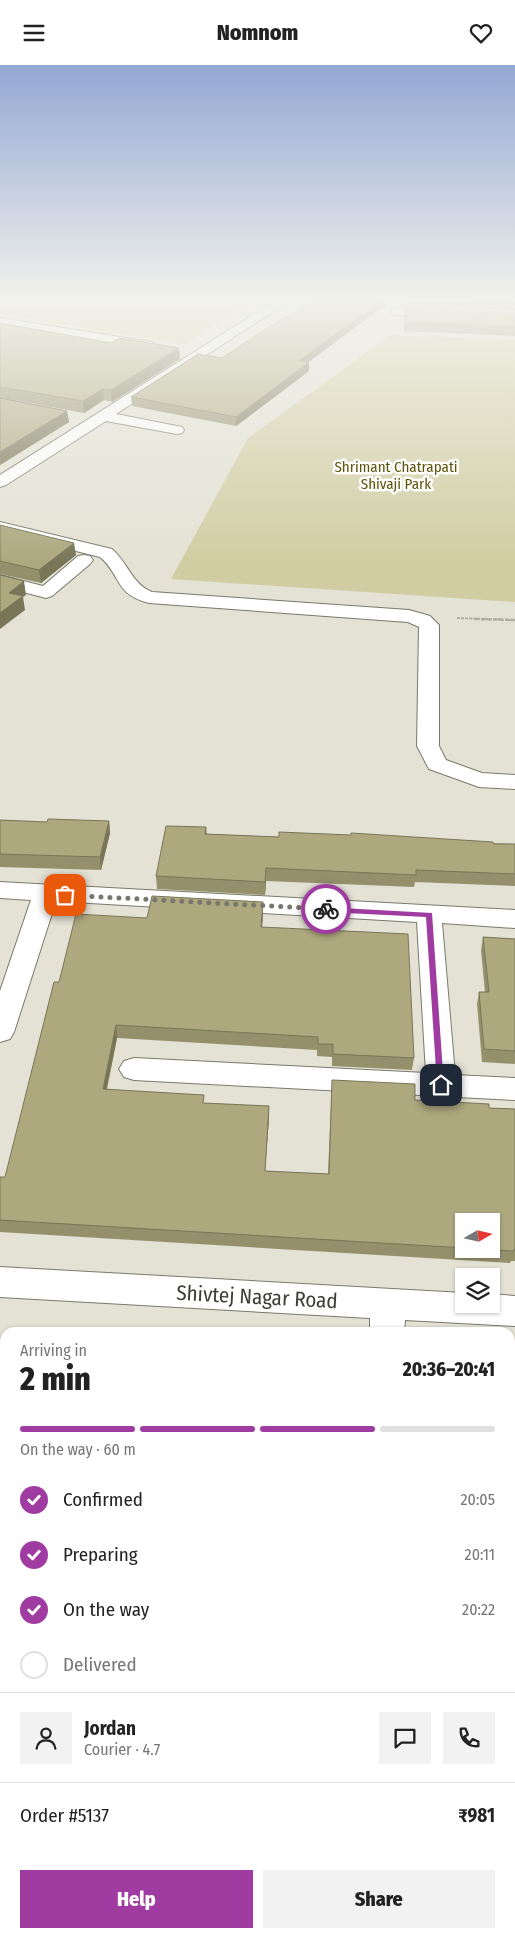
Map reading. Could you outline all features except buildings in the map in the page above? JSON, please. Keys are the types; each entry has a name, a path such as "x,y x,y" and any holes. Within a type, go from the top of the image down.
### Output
{"street":[{"path":"0,482 146,388"},
{"path":"76,418 99,418 177,430"},
{"path":"0,527 106,553 114,558 121,569 128,587 136,593 149,597 409,616 424,620 428,625 428,746 438,764 479,780 515,782"},
{"path":"0,580 46,592 84,560"},
{"path":"0,594 40,603"},
{"path":"0,890 515,919"},
{"path":"0,1032 46,894"},
{"path":"430,915 441,1085"},
{"path":"134,1069 515,1089"},
{"name":"Shivtej Nagar Road","path":"0,1282 387,1318 515,1311"}],"green space":[{"name":"Shrimant Chatrapati Shivaji Park","path":"317,388 515,388 515,602 171,579 248,438"}],"way so far":[{"path":"65,895 326,909"}],"route":[{"path":"326,909 430,915 441,1085"}]}
